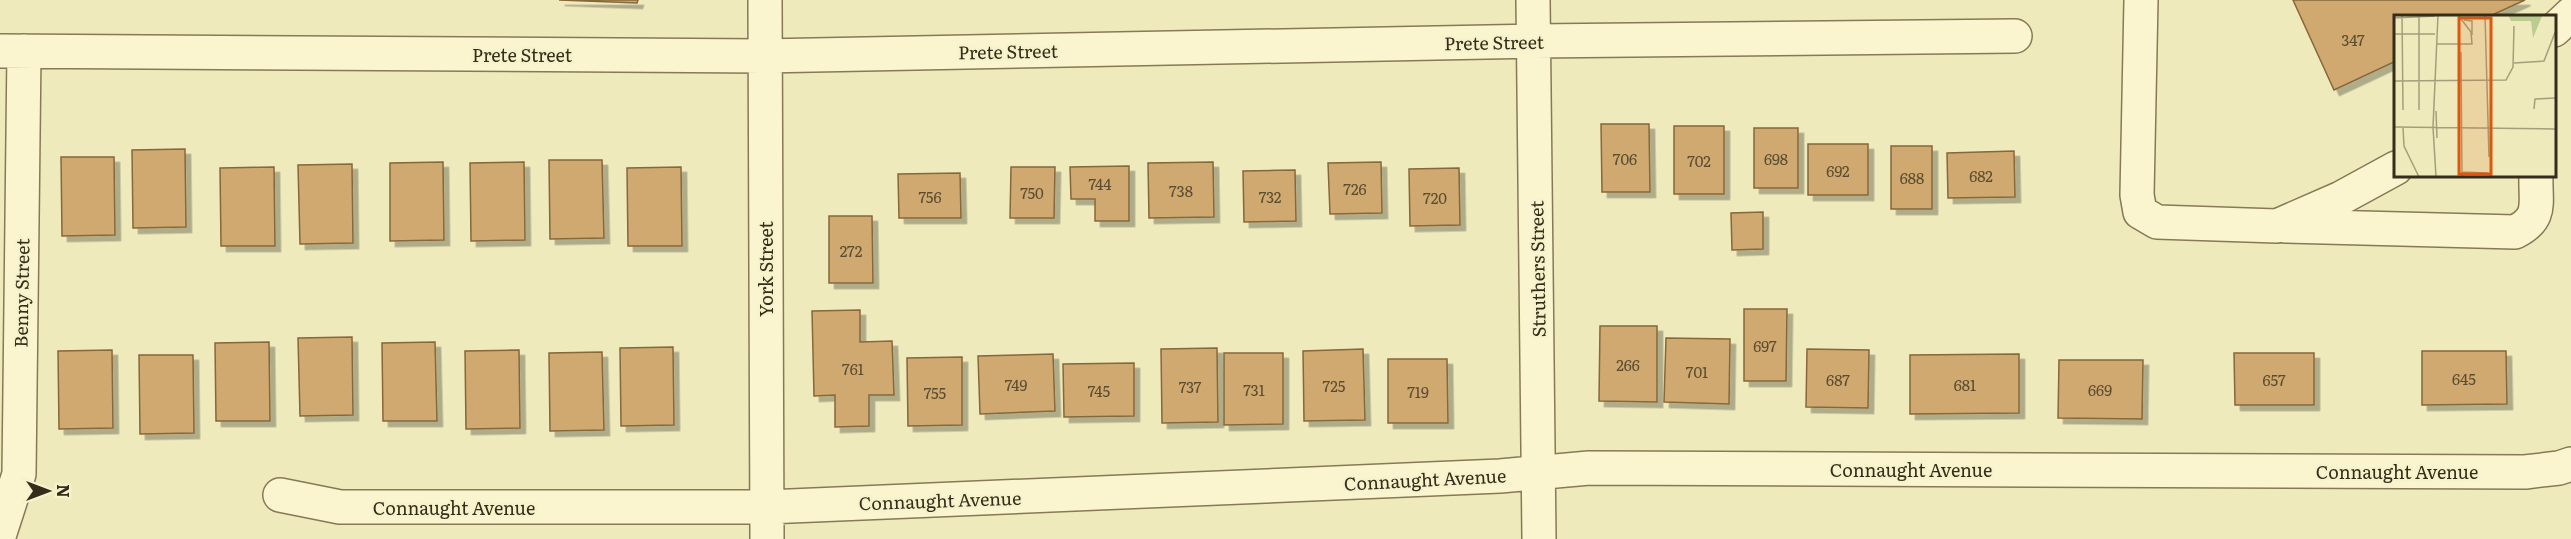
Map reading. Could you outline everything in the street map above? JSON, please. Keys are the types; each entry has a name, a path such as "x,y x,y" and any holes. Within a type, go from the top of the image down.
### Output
{"street":[{"name":"York Street","path":"765,0 763,56 766,539"},
{"name":"Struthers Street","path":"1533,0 1539,539"},
{"path":"2141,0 2137,195 2140,212 2157,222 2515,232 2528,225 2535,216 2536,177"},
{"path":"2556,28 2571,14"},
{"name":"Prete Street","path":"12,51 763,56 1534,40 2015,36"},
{"name":"Benny Street","path":"0,533 19,474 12,51"},
{"path":"2277,226 2341,198 2394,169"},
{"name":"Connaught Avenue","path":"280,495 340,507 767,507 1488,477 1589,468 2525,472 2571,464"}],"building":[{"path":"559,0 638,0 637,3"},
{"path":"2293,0 2525,0 2492,15 2394,15 2394,62 2334,90"},
{"path":"1601,124 1649,124 1650,192 1602,192"},
{"path":"1674,126 1724,126 1724,194 1674,194"},
{"path":"1754,128 1798,128 1798,188 1754,188"},
{"path":"1808,144 1868,144 1868,195 1808,195"},
{"path":"1891,146 1932,146 1932,209 1891,209"},
{"path":"185,149 186,227 133,228 132,150"},
{"path":"2014,151 2015,197 1948,198 1947,153"},
{"path":"61,157 114,157 115,235 62,236"},
{"path":"549,160 602,160 604,238 550,239"},
{"path":"443,162 444,240 390,241 390,163"},
{"path":"524,162 525,240 471,241 470,163"},
{"path":"1213,162 1214,217 1149,218 1148,163"},
{"path":"1381,162 1382,213 1330,214 1328,163"},
{"path":"352,164 353,243 300,244 298,165"},
{"path":"1129,166 1129,221 1095,221 1095,199 1071,199 1070,167"},
{"path":"274,167 275,246 221,246 220,168"},
{"path":"681,167 682,246 628,246 627,168"},
{"path":"1011,167 1055,167 1054,218 1010,218"},
{"path":"1459,168 1460,225 1410,226 1409,169"},
{"path":"1295,170 1296,221 1244,222 1243,171"},
{"path":"960,173 961,218 899,218 898,174"},
{"path":"1763,212 1763,249 1732,250 1731,213"},
{"path":"829,216 872,216 873,283 829,283"},
{"path":"1744,309 1787,309 1786,381 1744,381"},
{"path":"860,310 860,342 892,341 894,395 869,395 869,426 835,427 835,395 814,396 812,311"},
{"path":"1600,326 1657,326 1657,402 1599,401"},
{"path":"352,337 353,415 300,416 298,338"},
{"path":"1666,338 1730,339 1729,404 1664,402"},
{"path":"269,342 270,421 216,421 215,343"},
{"path":"435,342 437,421 383,421 382,343"},
{"path":"673,347 674,425 621,426 620,348"},
{"path":"1217,348 1218,422 1162,423 1161,349"},
{"path":"1363,349 1365,420 1304,421 1303,351"},
{"path":"1807,349 1869,350 1868,408 1806,407"},
{"path":"112,350 113,428 59,429 58,351"},
{"path":"519,350 520,428 466,429 465,351"},
{"path":"2422,351 2506,351 2507,404 2422,405"},
{"path":"602,352 604,430 550,431 549,353"},
{"path":"1224,353 1283,353 1283,424 1224,425"},
{"path":"2234,353 2314,353 2314,405 2235,405"},
{"path":"1053,354 1055,411 980,414 978,356"},
{"path":"2019,354 2019,413 1910,414 1910,355"},
{"path":"139,355 193,355 194,433 140,434"},
{"path":"962,357 962,425 908,426 907,358"},
{"path":"1388,359 1447,359 1448,423 1388,423"},
{"path":"2059,360 2143,360 2142,419 2058,418"},
{"path":"1134,363 1134,416 1064,417 1063,364"}]}
